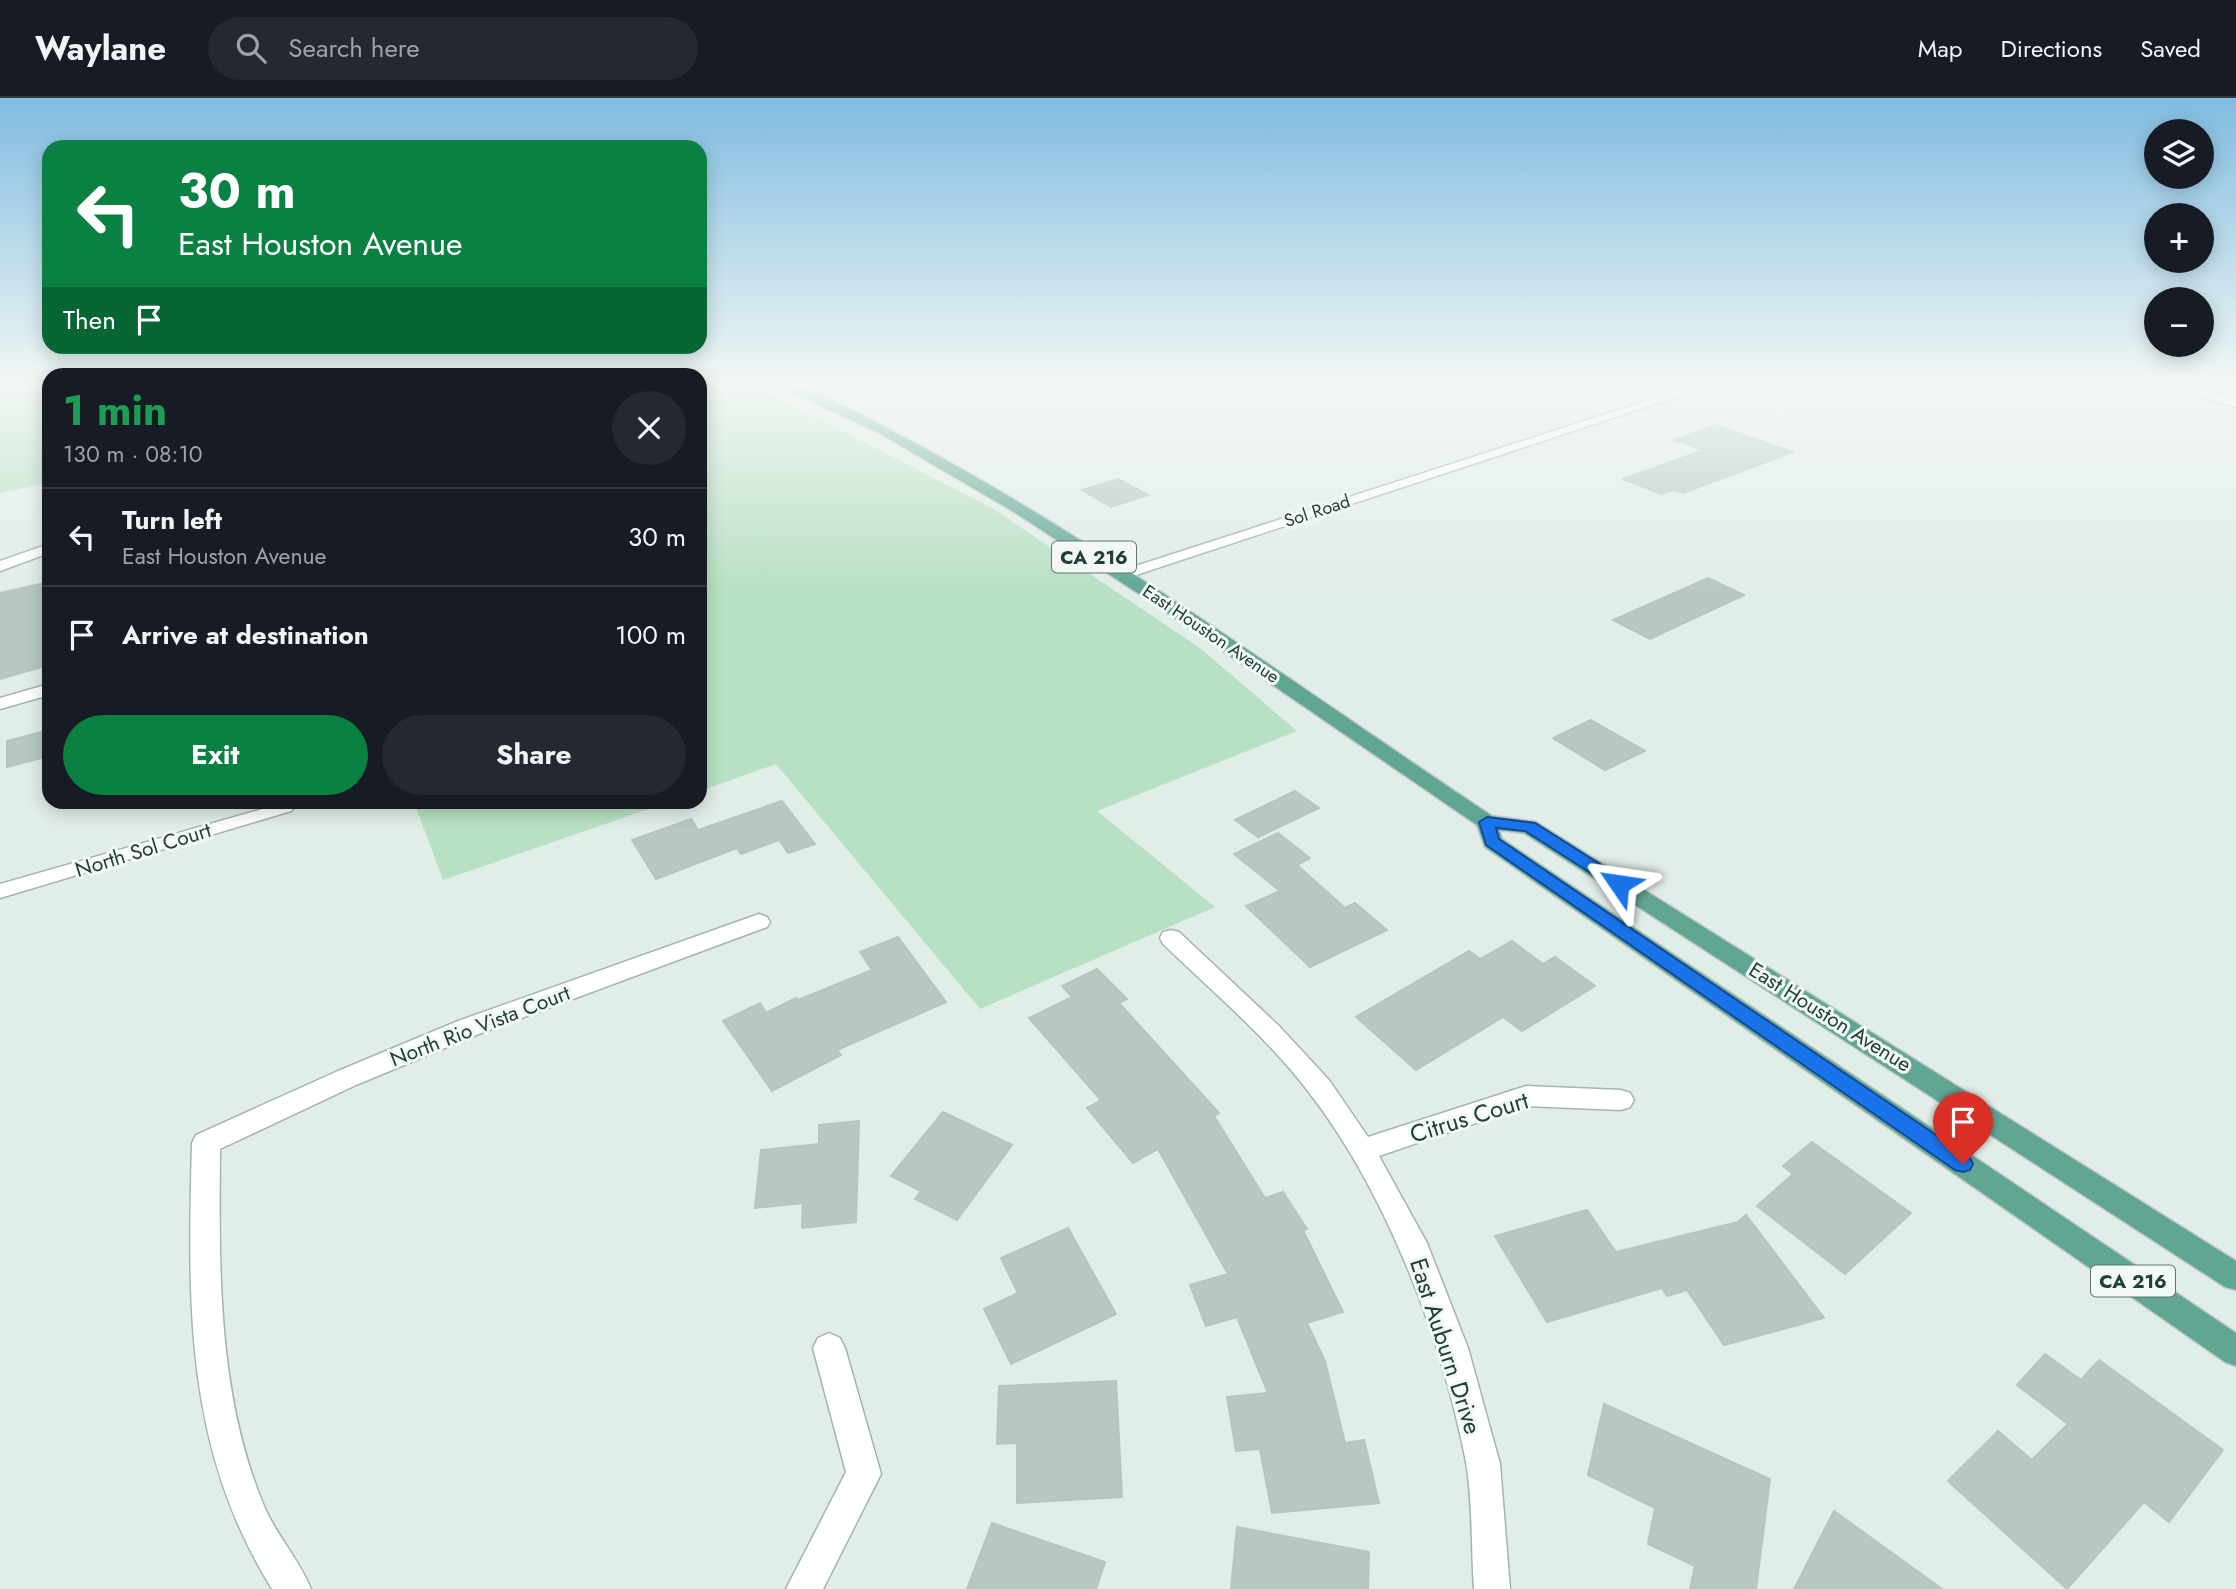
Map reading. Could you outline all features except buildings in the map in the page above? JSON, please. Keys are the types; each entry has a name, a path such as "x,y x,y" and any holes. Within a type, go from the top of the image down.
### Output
{"main road":[{"name":"East Houston Avenue","path":"923,453 1122,575 1487,822 1529,827 2236,1276"},
{"name":"East Houston Avenue","path":"1487,822 1492,842 2236,1352"}],"street":[{"name":"Sol Road","path":"1122,575 1499,453"},
{"path":"0,566 42,551"},
{"path":"0,704 42,691"},
{"name":"North Sol Court","path":"0,891 277,809"},
{"name":"North Rio Vista Court","path":"293,1589 248,1511 217,1410 204,1278 206,1143 347,1078 467,1028 759,922"},
{"name":"East Auburn Drive","path":"1171,938 1270,1033 1320,1087 1362,1150 1412,1242 1452,1348 1483,1464 1492,1589"},
{"name":"Citrus Court","path":"1362,1150 1526,1096 1621,1100"},
{"path":"804,1589 864,1474 829,1348"}],"green space":[{"path":"0,453 42,453 42,484 0,493"},
{"path":"707,453 884,453 992,508 1200,648 1297,731 1097,811 1215,907 980,1009 776,764 707,789"},
{"path":"417,809 649,809 443,880"}],"route":[{"path":"1619,884 1529,827 1487,822 1492,842 1963,1164"}]}
